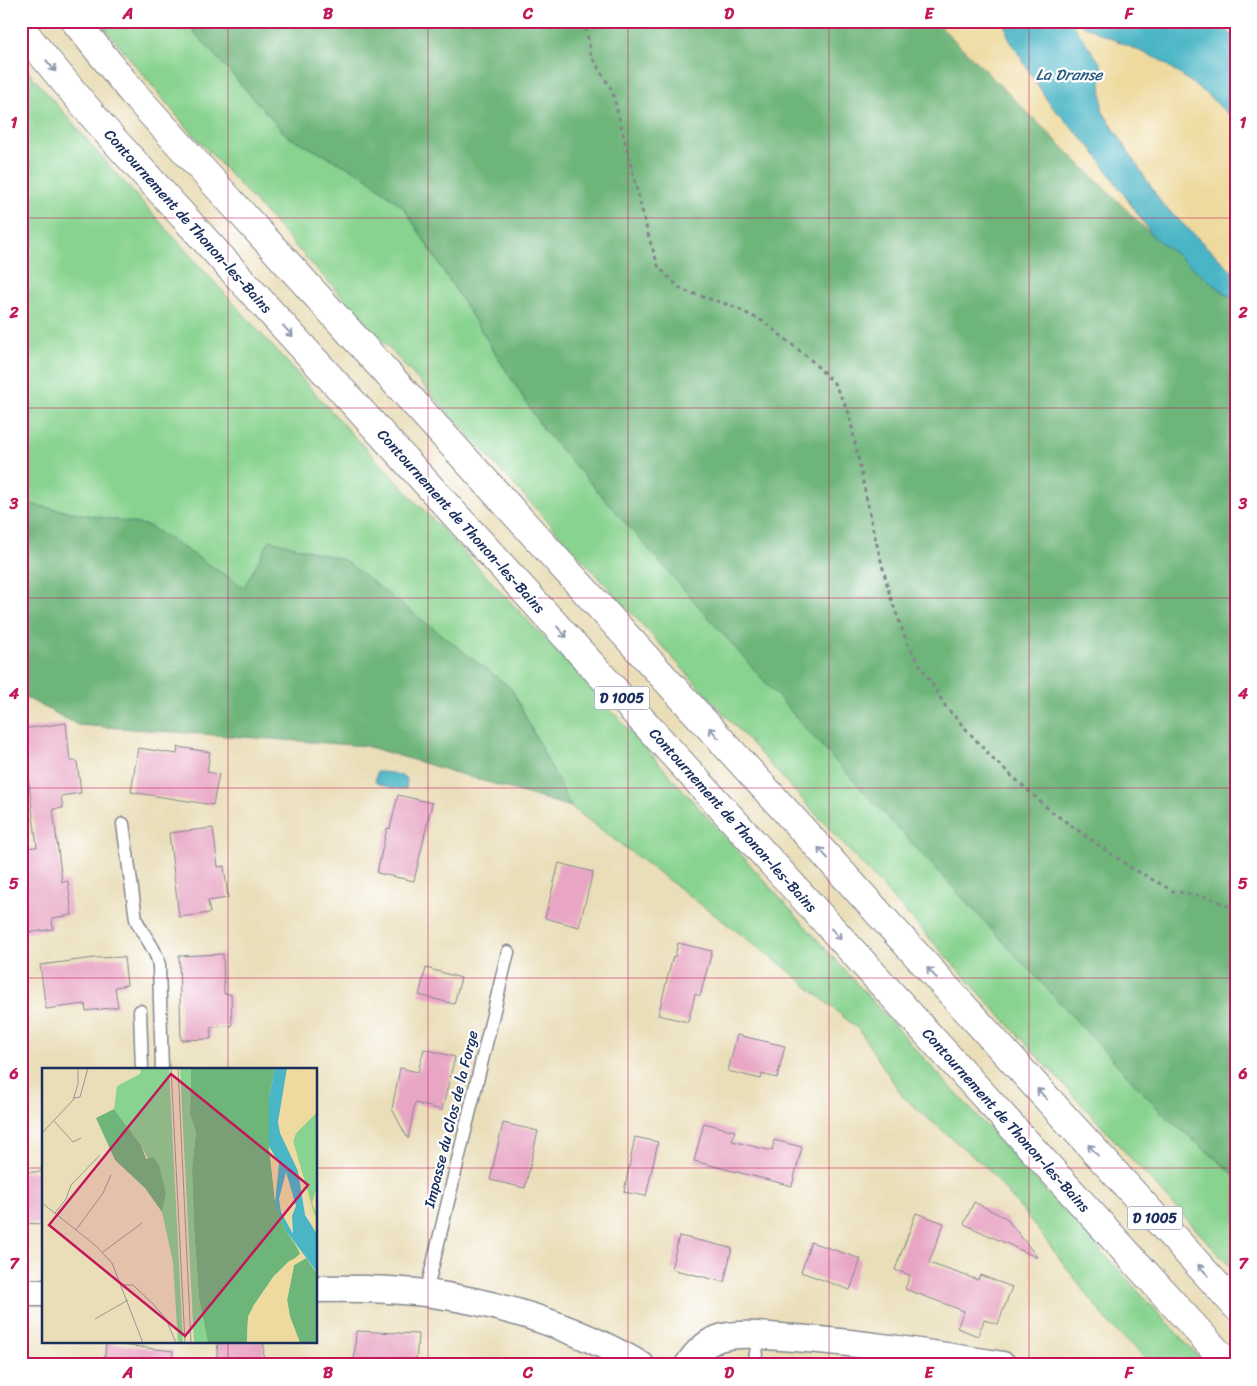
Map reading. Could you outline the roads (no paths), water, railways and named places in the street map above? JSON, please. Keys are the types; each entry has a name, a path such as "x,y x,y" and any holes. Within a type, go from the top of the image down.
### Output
{"highway":[{"name":"D 1005","path":"75,21 132,92 1236,1306"},
{"name":"Contournement de Thonon-les-Bains","path":"21,28 104,128 1229,1365"}],"street":[{"path":"318,1289 376,1289 458,1298 522,1314 581,1335 623,1354 641,1365"},
{"path":"21,1293 42,1293"},
{"path":"688,1365 702,1347 712,1341 738,1335 814,1340 933,1354 1003,1365"}],"lane":[{"path":"123,824 136,919 140,930 157,956 159,965 162,1068"},
{"name":"Impasse du Clos de la Forge","path":"426,1293 508,952"},
{"path":"140,1010 142,1068"},
{"path":"754,1365 758,1336"}],"water":[{"name":"La Dranse","path":"1005,21 1070,21 1101,64 1102,111 1162,204 1231,270 1236,272 1236,302 1153,236 1093,150 1049,103 1008,37"},
{"name":"La Dranse","path":"1073,21 1215,21 1236,38 1236,121 1203,91 1160,60"},
{"path":"377,772 393,773 404,777 407,779 406,789 398,789 375,782"}]}
